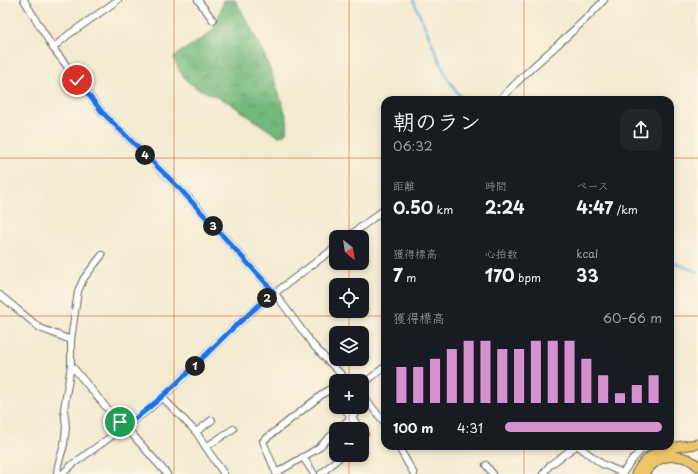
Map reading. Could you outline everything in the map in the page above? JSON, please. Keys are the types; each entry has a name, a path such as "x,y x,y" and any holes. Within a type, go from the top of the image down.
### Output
{"highway":[{"path":"674,447 698,444"},
{"path":"636,474 639,467 645,460 662,450"},
{"path":"644,474 653,463 660,459 672,456 680,456 688,459 698,466"}],"street":[{"path":"24,0 53,48 102,112 181,190 274,292 313,345 341,374"},
{"path":"53,48 68,35 118,0"},
{"path":"198,0 214,20"},
{"path":"504,96 529,69 580,24 604,0"},
{"path":"357,230 381,212"},
{"path":"62,474 78,460 148,410 230,331 274,292 329,252"},
{"path":"57,474 64,445 66,427 64,409 71,364 71,340 78,291 84,278 102,255"},
{"path":"0,295 40,328 71,340"},
{"path":"71,364 116,418 125,426 167,474"},
{"path":"369,379 381,370"},
{"path":"329,391 328,390 263,441 276,473 317,449 329,438"},
{"path":"162,397 196,432 224,474"},
{"path":"369,404 381,419"},
{"path":"349,414 355,422"},
{"path":"346,422 355,414"},
{"path":"196,432 212,420"},
{"path":"205,446 206,447 233,429"},
{"path":"400,450 414,474"},
{"path":"543,474 550,465 571,450"},
{"path":"583,450 602,464 623,474 629,464 642,450"},
{"path":"303,457 314,474"},
{"path":"321,474 334,462"},
{"path":"486,464 493,474"}],"green space":[{"path":"224,0 235,0 249,25 274,78 288,124 284,135 279,136 273,133 228,102 197,88 188,82 180,72 174,59 176,55 206,36 214,29"}],"waterway":[{"path":"413,0 445,74 460,96"},
{"path":"674,263 698,272"}],"route":[{"path":"77,80 102,112 181,190 274,292 230,331 148,410 125,426 120,422"}]}
